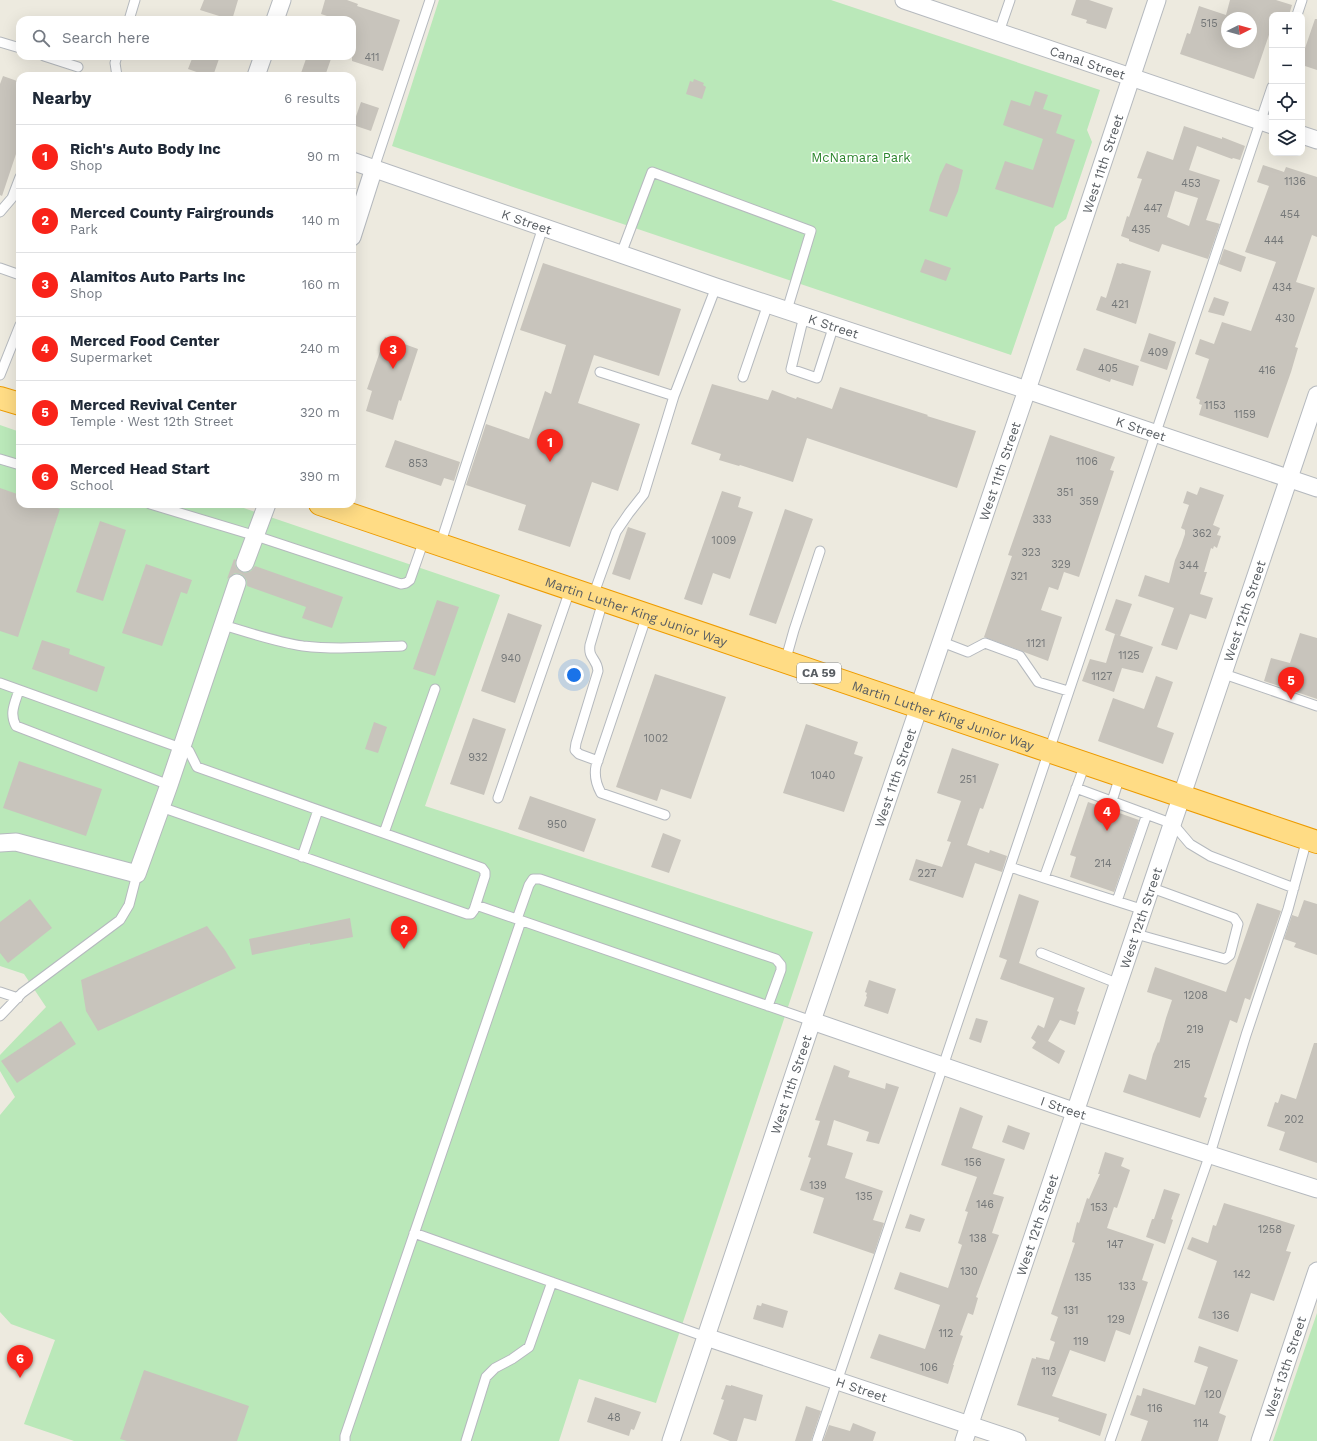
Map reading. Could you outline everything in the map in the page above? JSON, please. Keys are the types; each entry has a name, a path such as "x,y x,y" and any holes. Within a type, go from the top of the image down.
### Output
{"highway":[{"path":"0,398 16,403"},
{"name":"Martin Luther King Junior Way","path":"332,508 1312,841"}],"street":[{"path":"276,16 282,0"},
{"name":"Canal Street","path":"904,0 1266,123"},
{"name":"West 11th Street","path":"671,1441 812,1021 920,708 1157,0"},
{"path":"257,72 262,60"},
{"path":"1305,136 1317,140"},
{"name":"K Street","path":"356,162 768,304 1317,488"},
{"path":"356,224 374,168"},
{"name":"West 12th Street","path":"967,1433 1317,395"},
{"path":"245,563 266,508"},
{"path":"0,843 16,842 137,874 169,785 237,583"},
{"name":"I Street","path":"812,1021 1076,1112 1317,1189"},
{"name":"West 13th Street","path":"1260,1441 1317,1271"},
{"name":"H Street","path":"706,1337 837,1381 967,1433 1017,1441"}],"lane":[{"path":"130,16 136,0"},
{"path":"374,168 430,0"},
{"path":"999,32 1010,0"},
{"path":"1298,12 1302,0"},
{"path":"0,42 16,47"},
{"path":"56,60 78,67"},
{"path":"116,60 116,72"},
{"path":"817,1441 1155,433 1266,123 1269,104"},
{"path":"621,254 652,172 811,231 787,310"},
{"path":"2,207 12,198 16,188"},
{"path":"163,508 256,536 401,584 406,583 410,580 454,503 543,227"},
{"path":"0,268 16,274"},
{"path":"598,761 579,754 576,750 576,743 598,671 598,665 591,657 589,652 598,599 616,532 644,494 674,396 716,286"},
{"path":"743,377 768,304"},
{"path":"804,316 791,369 817,378 834,325"},
{"path":"0,375 16,335"},
{"path":"600,372 674,396"},
{"path":"0,459 16,464"},
{"path":"785,662 820,551"},
{"path":"498,798 570,590"},
{"path":"647,615 598,761 595,780 601,793 664,815"},
{"path":"223,625 279,642 303,646 324,648 402,646"},
{"path":"942,642 968,652 985,643 1020,656 1038,682 1068,691"},
{"path":"1224,674 1317,706"},
{"path":"0,683 189,751 197,767 482,868 485,872 485,876 476,904 471,914 467,914 160,807"},
{"path":"384,833 435,689"},
{"path":"19,690 13,709 12,718 16,726 169,785"},
{"path":"1044,878 1085,764"},
{"path":"1112,801 1120,776"},
{"path":"1076,788 1173,824 1190,844 1210,856 1294,888"},
{"path":"302,856 318,810"},
{"path":"1117,901 1147,814"},
{"path":"1110,1441 1210,1154 1246,1035 1294,888 1312,841"},
{"path":"1010,867 1144,910"},
{"path":"0,1016 18,998 120,920 129,905 137,874"},
{"path":"345,1441 519,920 529,886 533,879 540,879 776,959 781,965 782,970 768,1006"},
{"path":"1136,934 1225,959 1230,955 1238,924 1234,918 1152,888"},
{"path":"476,904 812,1021"},
{"path":"1041,953 1119,984"},
{"path":"0,992 18,998"},
{"path":"414,1233 706,1337"},
{"path":"466,1441 486,1377 495,1368 512,1359 529,1347 552,1282"}],"green space":[{"name":"McNamara Park","path":"439,0 831,0 1100,90 1087,130 1092,142 1066,219 1055,227 1011,355 392,146"},
{"path":"0,425 16,431 16,508 244,508 500,595 425,806 813,932 656,1403 579,1379 559,1441 74,1441 24,1424 55,1340 11,1324 0,1312 0,1115 15,1097 0,1071 0,1055 46,1007 24,974 0,966"},
{"path":"1317,1313 1317,1441 1273,1441"}],"building":[{"path":"204,0 238,0 233,16 219,16 200,10"},
{"path":"325,0 347,0 358,4 357,6 400,20 383,71 352,61 356,60 356,16 327,16 321,14"},
{"path":"1076,0 1089,0 1113,8 1106,29 1086,23 1087,20 1071,15"},
{"path":"1230,0 1276,0 1292,5 1290,12 1269,12 1269,35 1254,79 1180,54 1187,33 1190,34 1199,6 1221,13 1221,48 1257,48 1257,12 1227,12"},
{"path":"1315,19 1317,19 1317,70 1305,66 1305,48"},
{"path":"191,60 219,60 214,72 197,72 188,69"},
{"path":"306,60 331,60 326,72 301,72"},
{"path":"3,76 16,81 16,154 2,196 0,195 0,84"},
{"path":"694,79 704,83 703,85 706,87 702,99 686,94 690,81 693,82"},
{"path":"1035,91 1048,95 1043,109 1062,115 1056,133 1075,140 1053,208 995,189 1005,161 1033,170 1043,139 1003,125 1011,100 1030,106"},
{"path":"361,102 379,108 371,131 356,126 356,116"},
{"path":"1184,126 1222,139 1222,137 1245,146 1240,160 1232,159 1197,146 1189,170 1220,180 1206,220 1220,224 1208,259 1162,244 1159,252 1129,241 1129,239 1121,236 1127,216 1129,217 1142,179 1137,178 1147,151 1173,160","holes":["1175,191 1198,198 1189,226 1167,217"]},
{"path":"946,163 963,170 958,191 947,217 929,211 940,175"},
{"path":"1263,165 1284,172 1286,167 1317,177 1317,237 1312,235 1296,282 1315,288 1295,347 1298,348 1291,372 1268,438 1199,415 1202,405 1199,404 1200,400 1196,398 1209,359 1195,354 1200,339 1214,344 1222,322 1251,331 1276,262 1245,252 1269,186 1257,182"},
{"path":"1224,249 1246,257 1241,272 1219,264"},
{"path":"925,259 951,268 946,281 920,272"},
{"path":"543,263 681,309 659,376 594,355 578,403 640,424 618,491 592,482 570,547 518,530 526,505 466,485 486,424 529,439 545,391 551,394 566,345 520,330"},
{"path":"1117,263 1151,271 1136,324 1096,310 1101,296 1106,298"},
{"path":"1214,297 1229,302 1224,316 1208,312"},
{"path":"1149,333 1176,342 1167,370 1140,361"},
{"path":"385,337 418,349 401,401 399,400 393,420 366,411 372,391 367,389"},
{"path":"1084,348 1139,366 1133,386 1111,379 1110,382 1076,370"},
{"path":"712,384 768,400 772,390 796,399 797,397 832,409 840,387 976,431 957,488 807,438 793,482 719,460 721,454 691,444"},
{"path":"1050,435 1115,457 1110,470 1114,471 1079,577 1064,572 1058,590 1049,587 1041,610 1062,617 1048,661 984,637 1012,556 1008,555"},
{"path":"395,440 460,462 454,481 444,478 441,486 385,467"},
{"path":"1200,487 1224,495 1213,525 1220,528 1217,535 1221,536 1217,548 1214,546 1213,549 1211,548 1204,572 1207,572 1200,594 1213,598 1206,619 1190,614 1177,650 1161,645 1174,608 1138,596 1145,575 1169,583 1175,560 1185,534 1185,530 1181,528 1189,505 1183,503 1187,491 1197,495"},
{"path":"0,488 16,494 16,508 60,509 18,637 0,631"},
{"path":"722,491 741,497 738,507 753,512 730,579 713,573 702,605 684,599"},
{"path":"785,509 813,519 776,624 749,615"},
{"path":"100,521 126,530 103,601 76,592"},
{"path":"628,527 646,533 630,580 612,574"},
{"path":"234,559 236,560 235,564 237,569 242,572 246,573 251,571 255,566 343,597 332,628 302,618 306,607 247,586 247,581 241,574 235,573 227,579"},
{"path":"146,564 192,580 187,594 181,592 162,646 122,633"},
{"path":"1116,599 1132,604 1120,636 1105,630"},
{"path":"437,600 459,607 435,676 413,669"},
{"path":"508,613 542,625 515,703 481,691"},
{"path":"1300,633 1317,638 1317,699 1264,681 1271,658 1290,663"},
{"path":"1115,634 1153,647 1143,673 1122,668 1114,692 1082,681 1090,659 1106,663"},
{"path":"42,640 70,649 69,654 105,667 97,692 32,669"},
{"path":"655,674 726,697 691,799 661,789 657,801 616,787"},
{"path":"1156,676 1173,682 1157,727 1174,733 1163,764 1098,741 1113,698 1144,709"},
{"path":"473,718 506,729 484,795 450,784"},
{"path":"374,722 387,727 378,753 365,749"},
{"path":"806,724 858,742 854,754 863,757 844,812 783,793"},
{"path":"952,748 999,764 983,809 980,808 967,845 989,853 990,850 1007,856 1002,872 975,863 963,898 909,880 916,859 942,867 951,842 947,841 961,801 937,793"},
{"path":"19,761 102,789 86,836 3,808"},
{"path":"530,796 596,819 584,852 518,829"},
{"path":"1088,802 1139,820 1114,892 1070,877 1076,857 1070,855"},
{"path":"663,833 681,840 669,873 651,867"},
{"path":"1019,894 1039,901 1019,963 1085,988 1077,1011 1079,1012 1075,1025 1060,1020 1048,1041 1065,1051 1059,1064 1032,1048 1036,1042 1031,1038 1038,1025 1044,1028 1054,998 1000,979 1007,960 999,957"},
{"path":"30,899 52,928 8,963 0,953 0,922"},
{"path":"1304,900 1317,904 1317,955 1294,947 1296,943 1284,939 1292,915 1298,917"},
{"path":"1257,903 1281,911 1250,1000 1245,998 1237,1023 1230,1020 1204,1097 1207,1098 1200,1118 1123,1092 1129,1074 1146,1080 1153,1054 1158,1042 1159,1043 1172,1000 1147,992 1155,967 1226,992"},
{"path":"350,918 353,937 310,945 310,943 252,955 249,939"},
{"path":"207,926 236,968 98,1031 86,1011 81,980"},
{"path":"869,980 896,989 888,1014 864,1006 867,997 867,993 865,992"},
{"path":"976,1018 988,1021 981,1043 969,1039"},
{"path":"61,1021 76,1044 17,1083 1,1061"},
{"path":"1314,1043 1317,1043 1317,1163 1279,1150 1285,1132 1267,1126 1275,1102 1278,1103 1281,1094 1296,1099"},
{"path":"834,1065 850,1071 848,1077 885,1089 886,1083 899,1087 879,1144 866,1141 869,1132 834,1120 827,1145 853,1153 845,1178 883,1191 873,1220 884,1223 874,1254 813,1233 824,1198 800,1190 811,1158 808,1157 820,1121 815,1120"},
{"path":"960,1107 983,1116 972,1148 1005,1159 993,1194 1004,1197 992,1233 999,1235 976,1297 978,1298 973,1315 968,1313 960,1335 963,1336 948,1384 870,1358 879,1334 925,1349 940,1305 894,1289 900,1272 948,1288 962,1245 958,1243 968,1212 965,1211 977,1177 941,1165"},
{"path":"1008,1125 1030,1133 1024,1150 1002,1142"},
{"path":"1105,1152 1124,1158 1121,1166 1130,1170 1117,1208 1114,1207 1107,1228 1154,1244 1142,1280 1148,1282 1130,1335 1116,1330 1105,1362 1070,1350 1052,1396 1107,1414 1100,1436 1058,1421 1059,1418 1017,1405 1032,1358 1036,1359 1036,1357 1049,1360 1055,1342 1050,1340 1058,1317 1051,1314 1075,1243 1072,1242 1077,1222 1079,1223 1087,1198 1089,1199 1100,1174 1098,1174"},
{"path":"1164,1189 1180,1194 1171,1219 1173,1220 1165,1244 1146,1237"},
{"path":"1224,1203 1295,1225 1286,1251 1291,1252 1274,1301 1251,1293 1238,1332 1198,1318 1217,1261 1187,1249 1192,1237 1208,1243 1213,1225 1216,1226"},
{"path":"910,1214 925,1219 920,1232 905,1228"},
{"path":"762,1303 788,1311 783,1328 753,1319 757,1305 761,1306"},
{"path":"1199,1346 1238,1360 1219,1413 1226,1416 1218,1441 1141,1441 1148,1421 1130,1415 1137,1395 1141,1396 1143,1388 1195,1405 1208,1367 1194,1362"},
{"path":"144,1370 249,1406 237,1441 127,1441 120,1439"},
{"path":"726,1385 731,1385 763,1395 756,1421 744,1418 737,1441 730,1441 713,1434 724,1400 721,1399"},
{"path":"595,1397 641,1412 634,1430 631,1429 629,1436 587,1422"},
{"path":"806,1406 821,1411 811,1441 795,1441"},
{"path":"853,1423 876,1432 873,1441 823,1441 829,1425 850,1431"}],"place":[{"name":"Alamitos Auto Parts Inc","path":"393,369"},
{"name":"Rich's Auto Body Inc","path":"550,462"},
{"name":"Merced Revival Center","path":"1291,700"},
{"name":"Merced Food Center","path":"1107,831"},
{"name":"Merced County Fairgrounds","path":"404,949"},
{"name":"Merced Head Start","path":"20,1378"}]}
